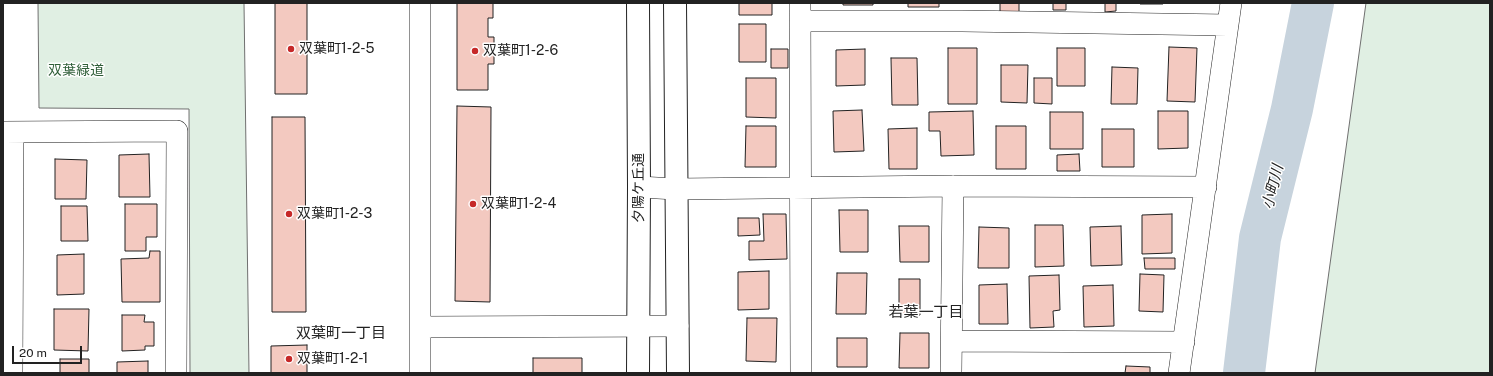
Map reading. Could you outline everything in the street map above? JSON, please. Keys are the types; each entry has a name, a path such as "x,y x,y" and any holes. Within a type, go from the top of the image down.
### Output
{"main road":[{"name":"夕陽ケ丘通","path":"638,3 638,373"},
{"path":"675,3 678,373"}],"street":[{"path":"420,3 420,373"},
{"path":"1179,373 1231,3"},
{"path":"802,373 800,12 962,12 1228,25"},
{"path":"12,373 8,132 177,131 176,373"},
{"path":"639,187 676,189 954,186 1206,187"},
{"path":"951,373 954,186"},
{"path":"420,327 678,326"},
{"path":"952,340 1184,342"}],"green space":[{"name":"双葉緑道","path":"38,3 244,3 249,373 190,373 189,109 39,108"},
{"path":"1366,3 1490,3 1490,373 1315,373"}],"building":[{"name":"双葉町1-2-5","path":"275,3 307,3 307,94 275,94"},
{"name":"双葉町1-2-6","path":"457,3 493,3 493,18 488,18 488,37 494,37 494,64 488,64 488,90 457,90"},
{"path":"739,3 772,3 772,15 739,15"},
{"path":"843,3 873,3 873,5 843,5"},
{"path":"908,3 939,3 939,7 908,7"},
{"path":"1000,3 1019,3 1019,12 1000,12"},
{"path":"1053,3 1066,3 1066,10 1053,10"},
{"path":"1105,3 1116,3 1116,11 1105,12"},
{"path":"1163,3 1163,4 1140,4"},
{"path":"739,24 766,24 766,62 739,62"},
{"path":"1169,47 1197,48 1195,102 1167,101"},
{"path":"948,48 977,48 977,104 948,104"},
{"path":"1057,48 1085,48 1085,86 1057,86"},
{"path":"771,49 788,49 788,68 771,68"},
{"path":"865,49 865,85 836,86 836,50"},
{"path":"891,58 917,58 918,105 892,105"},
{"path":"1001,65 1028,65 1027,103 1001,102"},
{"path":"1112,67 1138,68 1137,104 1111,104"},
{"path":"746,78 776,78 776,118 746,117"},
{"path":"1034,78 1052,78 1052,104 1034,103"},
{"name":"双葉町1-2-4","path":"457,106 491,107 490,302 455,301"},
{"path":"862,110 864,151 834,152 833,111"},
{"path":"973,111 974,155 941,156 940,131 929,131 929,112"},
{"path":"1158,111 1188,111 1188,148 1158,149"},
{"path":"1050,112 1083,112 1083,149 1050,149"},
{"name":"双葉町1-2-3","path":"272,117 305,117 306,312 272,312"},
{"path":"746,126 776,126 776,167 745,167"},
{"path":"996,126 1026,126 1026,169 996,169"},
{"path":"917,128 917,169 889,169 888,129"},
{"path":"1102,129 1134,129 1134,167 1102,167"},
{"path":"149,154 150,197 119,197 119,155"},
{"path":"1079,154 1080,171 1057,171 1057,155"},
{"path":"55,159 87,160 86,199 55,199"},
{"path":"125,204 157,204 157,237 146,237 146,251 125,251"},
{"path":"61,206 87,206 88,241 61,241"},
{"path":"839,210 868,210 868,252 840,252"},
{"path":"763,214 786,214 787,259 749,260 749,241 764,241"},
{"path":"1172,214 1172,253 1142,254 1142,215"},
{"path":"738,218 759,218 760,235 738,236"},
{"path":"1035,225 1063,225 1064,266 1035,267"},
{"path":"899,226 929,226 929,262 900,262"},
{"path":"1121,226 1122,265 1091,266 1090,227"},
{"path":"979,227 1009,228 1009,268 978,268"},
{"path":"150,251 160,251 160,302 122,302 121,259 149,258"},
{"path":"84,254 84,294 57,295 57,255"},
{"path":"1144,258 1175,258 1175,269 1145,269"},
{"path":"769,271 769,309 738,310 738,272"},
{"path":"837,273 867,273 866,314 836,314"},
{"path":"1140,274 1164,275 1163,312 1139,311"},
{"path":"1059,275 1060,310 1053,311 1054,327 1030,328 1029,276"},
{"path":"899,279 920,279 920,315 899,315"},
{"path":"1007,284 1008,324 979,324 979,285"},
{"path":"1113,285 1114,326 1084,327 1083,286"},
{"path":"54,309 89,309 88,351 54,350"},
{"path":"122,315 145,315 144,322 154,322 154,346 145,346 145,350 122,351"},
{"path":"747,318 777,318 776,362 746,361"},
{"path":"900,333 929,333 929,368 899,368"},
{"path":"837,338 867,338 867,367 837,367"},
{"name":"双葉町1-2-1","path":"307,345 307,373 271,373 271,346"},
{"path":"533,358 582,358 582,373 533,373"},
{"path":"60,359 89,359 89,373 60,373"},
{"path":"148,361 148,373 117,373 117,362"},
{"path":"1126,366 1150,367 1150,373 1125,373"}],"waterway":[{"name":"小町川","path":"1244,373 1260,238 1292,109 1313,3"}],"place":[{"name":"双葉町1-2-5","path":"291,49"},
{"name":"双葉町1-2-6","path":"475,51"},
{"name":"双葉町1-2-4","path":"473,204"},
{"name":"双葉町1-2-3","path":"289,214"},
{"name":"双葉町1-2-1","path":"289,359"}],"district":[{"name":"若葉一丁目","path":"926,312"},
{"name":"双葉町一丁目","path":"341,333"}]}
